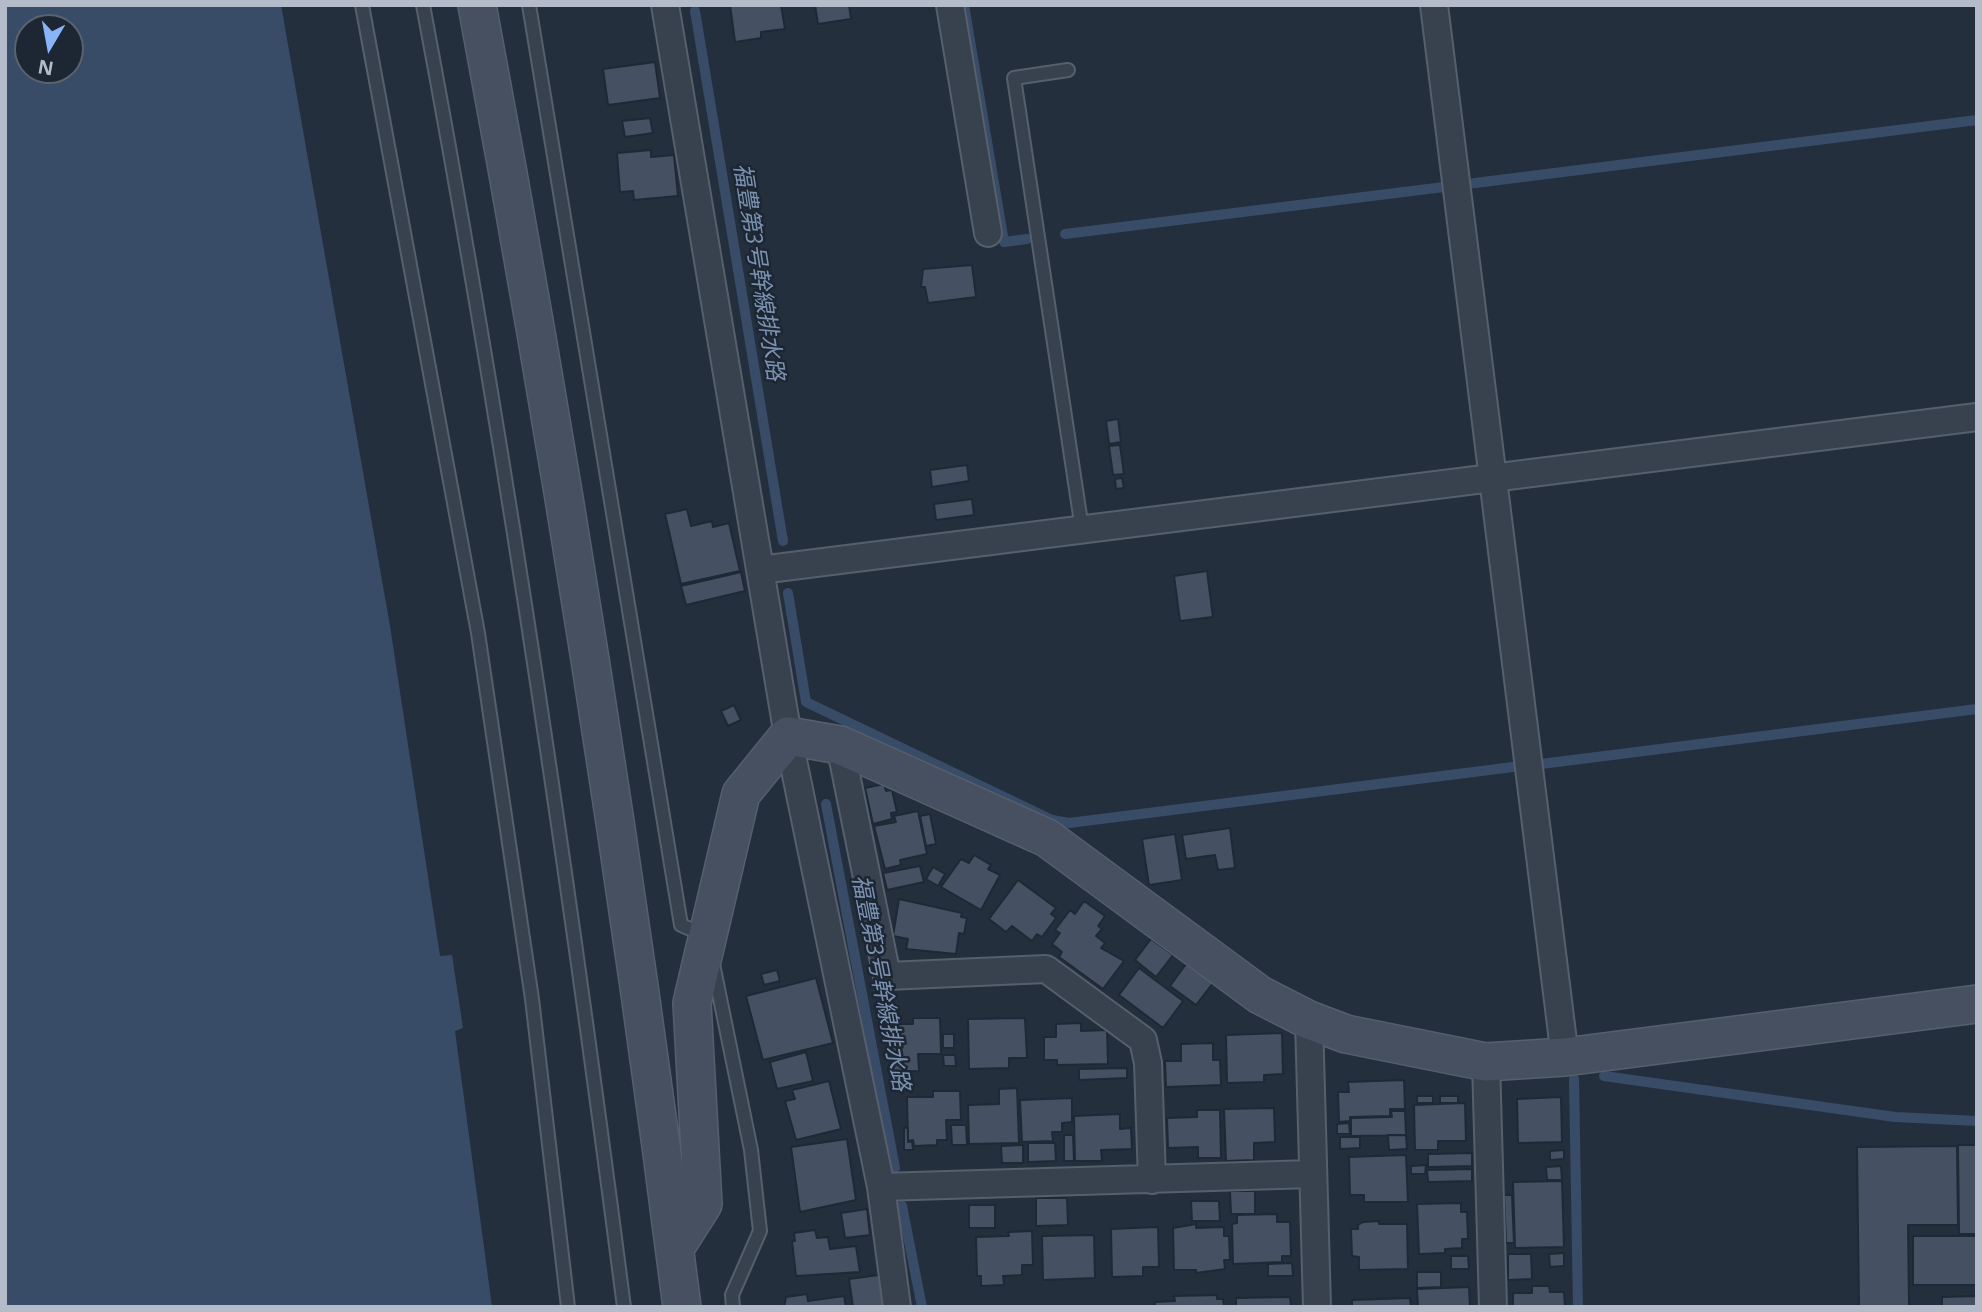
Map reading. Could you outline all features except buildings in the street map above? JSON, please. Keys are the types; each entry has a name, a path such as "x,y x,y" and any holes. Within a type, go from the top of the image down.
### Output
{"street":[{"path":"477,5 509,173 611,784 682,1307"},
{"path":"665,5 788,736 881,1187 897,1307"},
{"path":"950,5 988,233"},
{"path":"1434,5 1565,1057"},
{"path":"760,570 1977,417"},
{"path":"675,1248 704,1205 692,1003 741,794 788,736"},
{"path":"788,736 840,745 1047,838 1260,995 1308,1020 1346,1034 1486,1062 1565,1057 1977,1004"},
{"path":"840,745 887,976 1046,969 1143,1040 1148,1063 1152,1180"},
{"path":"1308,1020 1317,1307"},
{"path":"1486,1062 1493,1307"},
{"path":"881,1187 1312,1174"}],"lane":[{"path":"362,5 478,633 532,999 568,1307"},
{"path":"423,5 460,201 584,993 624,1307"},
{"path":"529,5 681,925 708,936 751,1150 760,1231 732,1295 733,1307"},
{"path":"1068,70 1014,78 1082,529"}],"water":[{"path":"5,5 281,5 390,626 440,956 452,955 463,1028 455,1031 492,1307 5,1307"}],"waterway":[{"path":"964,5 1004,242 1027,239"},
{"name":"福豊第3号幹線排水路","path":"695,11 783,541"},
{"path":"1467,184 1977,120"},
{"path":"1065,234 1444,187"},
{"path":"788,593 806,702 1052,820 1069,823 1513,767"},
{"path":"1541,764 1977,709"},
{"name":"福豊第3号幹線排水路","path":"826,804 895,1168"},
{"path":"1604,1076 1895,1117 1977,1121"},
{"path":"1574,1079 1578,1307"},
{"name":"福豊第3号幹線排水路","path":"902,1206 922,1307"}]}
